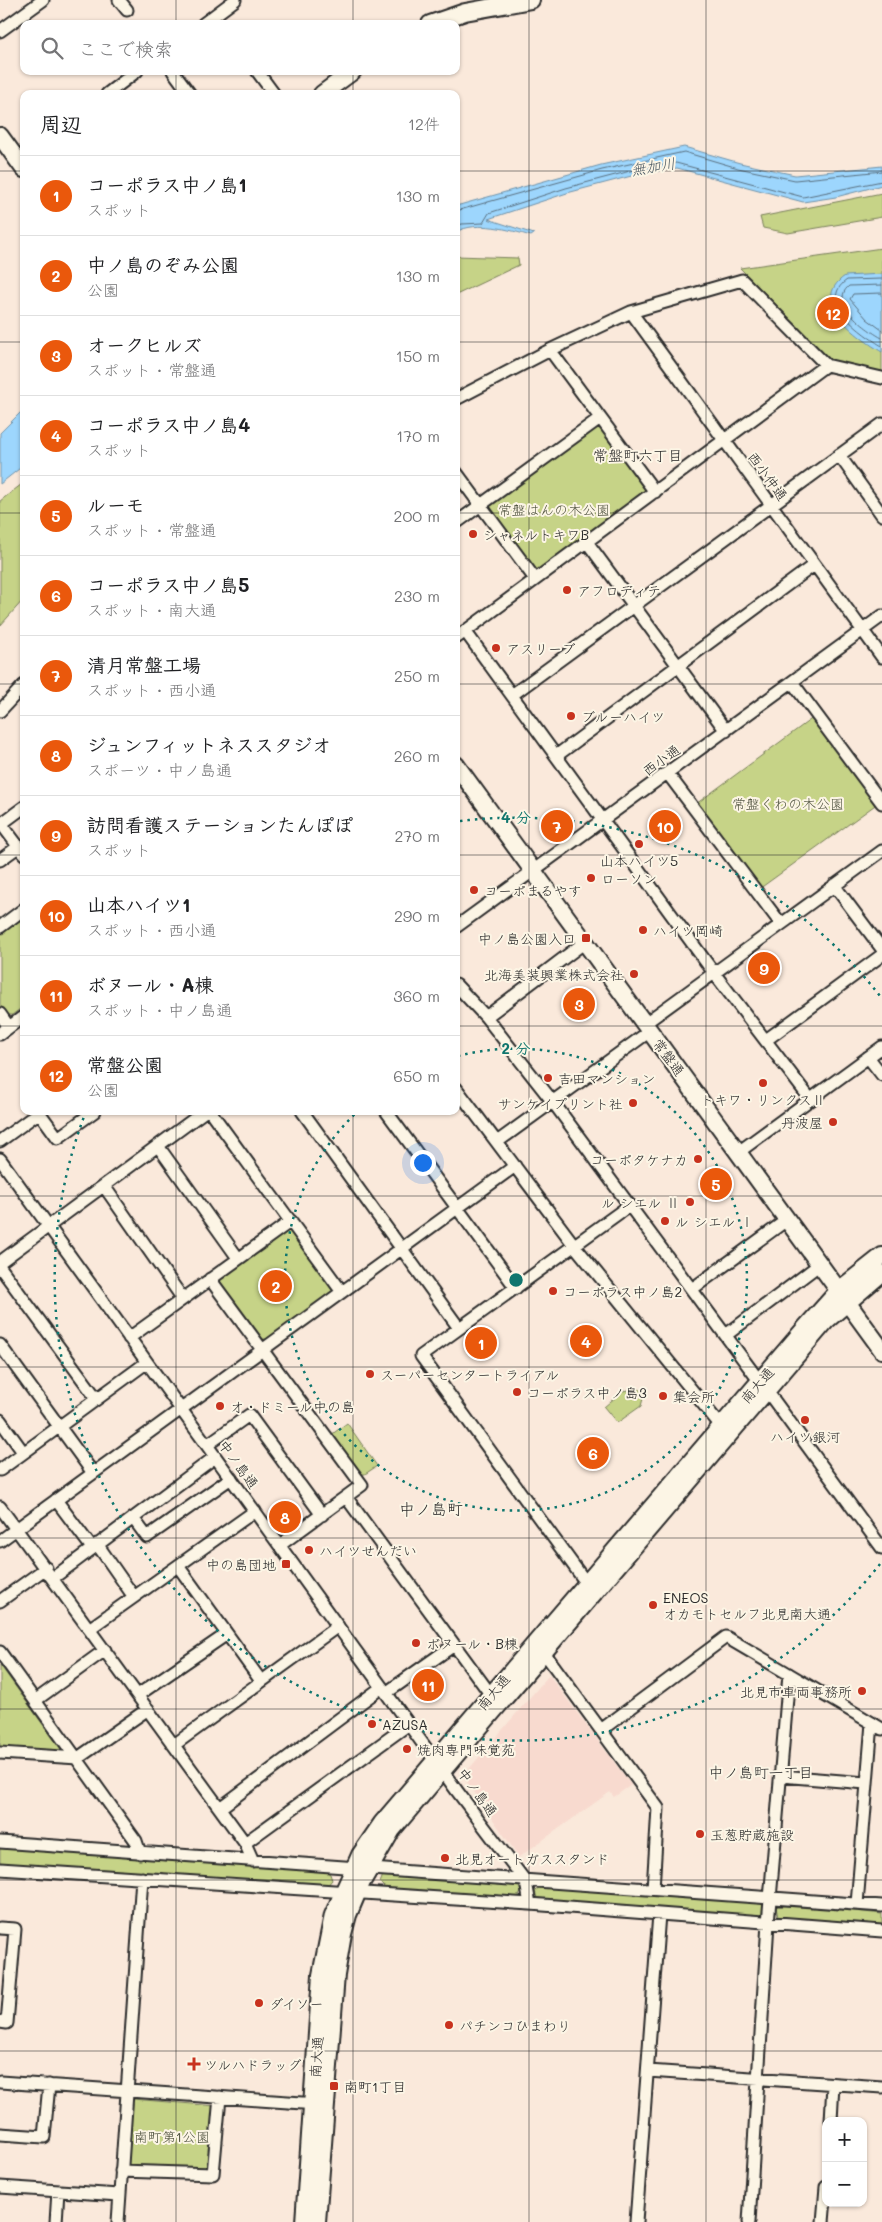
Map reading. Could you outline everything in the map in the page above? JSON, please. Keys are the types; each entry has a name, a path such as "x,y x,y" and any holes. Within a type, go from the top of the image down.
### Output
{"street":[{"path":"0,31 43,0"},
{"path":"119,0 127,10"},
{"path":"218,19 235,0"},
{"path":"442,20 465,12 531,0"},
{"path":"112,90 132,75"},
{"path":"176,75 187,90"},
{"path":"260,75 271,90"},
{"path":"327,90 348,75"},
{"path":"0,136 20,160"},
{"path":"460,397 550,350 631,312 742,280 826,365 882,378"},
{"name":"西小仲通","path":"631,312 882,657"},
{"path":"550,350 655,492"},
{"path":"811,1100 714,973 512,695 461,634 826,365"},
{"path":"460,520 600,418"},
{"path":"512,695 882,424"},
{"path":"839,455 882,514"},
{"path":"460,477 535,579"},
{"path":"587,542 726,731"},
{"path":"556,756 814,565"},
{"name":"西小通","path":"460,924 882,616"},
{"path":"792,682 882,802"},
{"path":"0,711 20,689"},
{"name":"常盤通","path":"460,770 647,1028 740,1151 882,1350"},
{"path":"668,774 780,924"},
{"path":"20,810 1,823 20,849"},
{"path":"0,860 20,850"},
{"path":"497,1142 553,1102 714,973 882,851"},
{"path":"834,885 882,949"},
{"path":"1,924 20,912"},
{"path":"486,1018 585,942"},
{"path":"766,1040 882,955"},
{"path":"460,989 486,1018 553,1102 882,1548"},
{"path":"0,1014 5,1030 20,1019"},
{"path":"740,1151 882,1047"},
{"path":"868,1057 882,1075"},
{"path":"460,1093 574,1245 721,1426"},
{"path":"0,1141 36,1115"},
{"path":"42,1115 58,1138 90,1115"},
{"path":"0,1262 200,1115"},
{"path":"213,1115 342,1292"},
{"path":"305,1115 459,1328"},
{"path":"389,1115 456,1209 516,1288"},
{"path":"158,1146 238,1258"},
{"name":"中ノ島通","path":"0,1159 146,1363 526,1882 530,1904"},
{"path":"0,1541 515,1166"},
{"path":"104,1186 183,1299"},
{"path":"590,1588 421,1356 630,1205"},
{"path":"692,1289 788,1219"},
{"path":"129,1338 291,1221"},
{"name":"南大通","path":"590,1588 721,1426 826,1321 843,1296 882,1256"},
{"path":"726,1335 820,1264"},
{"path":"0,1267 97,1399"},
{"name":"南大通","path":"843,1296 882,1273"},
{"path":"210,1279 362,1485 280,1545"},
{"path":"0,1345 93,1473"},
{"path":"0,1470 146,1363"},
{"name":"南大通","path":"440,1765 763,1386"},
{"path":"207,1445 249,1415 322,1515"},
{"path":"0,1420 23,1452"},
{"path":"53,1578 215,1457"},
{"path":"133,1518 147,1537 231,1478"},
{"path":"346,1497 491,1695"},
{"path":"56,1500 95,1546 134,1597"},
{"path":"0,1506 245,1843 253,1861"},
{"path":"89,1629 255,1511"},
{"path":"178,1566 261,1681"},
{"path":"0,1601 46,1568"},
{"path":"174,1745 338,1626"},
{"path":"138,1695 227,1634"},
{"path":"601,1730 726,1637 882,1729"},
{"path":"220,1808 384,1690 454,1645"},
{"path":"540,1647 658,1808 653,1889"},
{"name":"南大通","path":"304,2222 336,1975 348,1915 350,1893 362,1867 392,1830 491,1695 540,1647"},
{"path":"36,1700 105,1650"},
{"path":"0,1652 136,1841 140,1853"},
{"path":"749,2222 768,1923 789,1674"},
{"path":"0,1753 78,1758 148,1709"},
{"path":"857,1904 872,1723"},
{"path":"245,1843 409,1724"},
{"path":"781,1776 866,1783"},
{"path":"0,1842 253,1861 362,1867 526,1882 771,1896 882,1906"},
{"path":"0,1869 530,1904 882,1931"},
{"path":"118,2222 142,1878"},
{"path":"636,2222 659,1914"},
{"path":"0,1928 15,1929 7,2022 0,2022"},
{"path":"648,2071 882,2087"},
{"path":"0,2082 319,2104"},
{"path":"831,2117 834,2084"},
{"path":"0,2134 44,2137 49,2085"},
{"path":"121,2171 214,2174 220,2097"},
{"name":"南大通","path":"317,2222 319,2104"},
{"path":"0,2194 0,2187 119,2195"},
{"path":"56,2222 58,2191"},
{"path":"823,2222 824,2207"}],"shaded area":[{"path":"549,1675 631,1785 614,1797 610,1792 519,1857 463,1776"}],"green space":[{"path":"882,193 882,217 788,233 763,228 760,217"},
{"path":"882,248 882,374 834,363 740,268"},
{"path":"460,256 518,258 519,265 460,293"},
{"name":"常盤はんの木公園","path":"600,425 650,491 536,574 488,505"},
{"path":"20,486 20,604 0,626 0,501"},
{"name":"常盤くわの木公園","path":"814,717 878,803 759,889 696,804"},
{"path":"20,919 20,1009 12,1015 6,1015 0,1006 0,933"},
{"path":"286,1231 294,1232 333,1287 330,1294 266,1339 259,1339 220,1285 221,1277"},
{"path":"638,1388 644,1395 641,1406 617,1423 604,1407 623,1391"},
{"path":"347,1423 377,1466 365,1474 359,1474 331,1435"},
{"path":"0,1665 62,1751 0,1747"},
{"path":"0,1846 326,1871 330,1874 332,1880 326,1887 0,1866"},
{"path":"383,1875 514,1883 519,1886 521,1892 514,1899 386,1889 380,1883"},
{"path":"542,1885 761,1901 765,1904 765,1915 762,1918 541,1900 537,1898 535,1891"},
{"path":"782,1903 882,1914 882,1926 778,1917 776,1907"},
{"name":"南町第1公園","path":"132,2099 216,2106 210,2172 128,2168"}],"water":[{"name":"無加川","path":"684,147 740,163 795,175 882,166 882,185 836,197 803,202 677,168 639,174 567,193 488,219 534,234 531,236 483,226 460,230 460,205 601,165"},
{"path":"882,274 882,352 850,329 834,308 832,297 835,286 845,276"},
{"path":"20,413 20,468 0,484 0,433"}],"place":[{"name":"常盤公園","path":"833,313"},
{"name":"シャネルトキワB","path":"473,534"},
{"name":"アフロディテ","path":"567,590"},
{"name":"アスリーブ","path":"496,648"},
{"name":"ブルーハイツ","path":"571,716"},
{"name":"清月常盤工場","path":"557,826"},
{"name":"山本ハイツ1","path":"665,826"},
{"name":"山本ハイツ5","path":"639,844"},
{"name":"ローソン","path":"591,878"},
{"name":"コーポまるやす","path":"474,890"},
{"name":"ハイツ岡崎","path":"643,930"},
{"name":"中ノ島公園入口","path":"586,938"},
{"name":"訪問看護ステーションたんぽぽ","path":"764,968"},
{"name":"北海美装興業株式会社","path":"634,974"},
{"name":"オークヒルズ","path":"579,1004"},
{"name":"吉田マンション","path":"548,1078"},
{"name":"トキワ・リンクスⅡ","path":"763,1083"},
{"name":"サンケイプリント社","path":"633,1103"},
{"name":"丹波屋","path":"833,1122"},
{"name":"コーポタケナカ","path":"698,1159"},
{"name":"ルーモ","path":"716,1184"},
{"name":"ル シエル Ⅱ","path":"690,1202"},
{"name":"ル シエル Ⅰ","path":"665,1221"},
{"name":"中ノ島のぞみ公園","path":"276,1286"},
{"name":"コーポラス中ノ島2","path":"553,1291"},
{"name":"コーポラス中ノ島4","path":"586,1341"},
{"name":"コーポラス中ノ島1","path":"481,1343"},
{"name":"スーパーセンタートライアル","path":"370,1374"},
{"name":"コーポラス中ノ島3","path":"517,1392"},
{"name":"集会所","path":"663,1396"},
{"name":"オ・ドミール中の島","path":"220,1406"},
{"name":"ハイツ銀河","path":"805,1420"},
{"name":"コーポラス中ノ島5","path":"593,1453"},
{"name":"ジュンフィットネススタジオ","path":"285,1517"},
{"name":"ハイツせんだい","path":"309,1550"},
{"name":"中の島団地","path":"286,1564"},
{"name":"ENEOS オカモトセルフ北見南大通","path":"653,1605"},
{"name":"ボヌール・B棟","path":"416,1643"},
{"name":"ボヌール・A棟","path":"428,1685"},
{"name":"北見市車両事務所","path":"862,1691"},
{"name":"AZUSA","path":"372,1724"},
{"name":"焼肉専門味覚苑","path":"407,1749"},
{"name":"玉葱貯蔵施設","path":"700,1834"},
{"name":"北見オートガススタンド","path":"445,1858"},
{"name":"ダイソー","path":"259,2003"},
{"name":"パチンコひまわり","path":"449,2025"},
{"name":"ツルハドラッグ","path":"194,2064"},
{"name":"南町1丁目","path":"334,2086"}],"district":[{"name":"常盤町六丁目","path":"638,455"},
{"name":"中ノ島町","path":"431,1508"},
{"name":"中ノ島町一丁目","path":"761,1772"}]}
